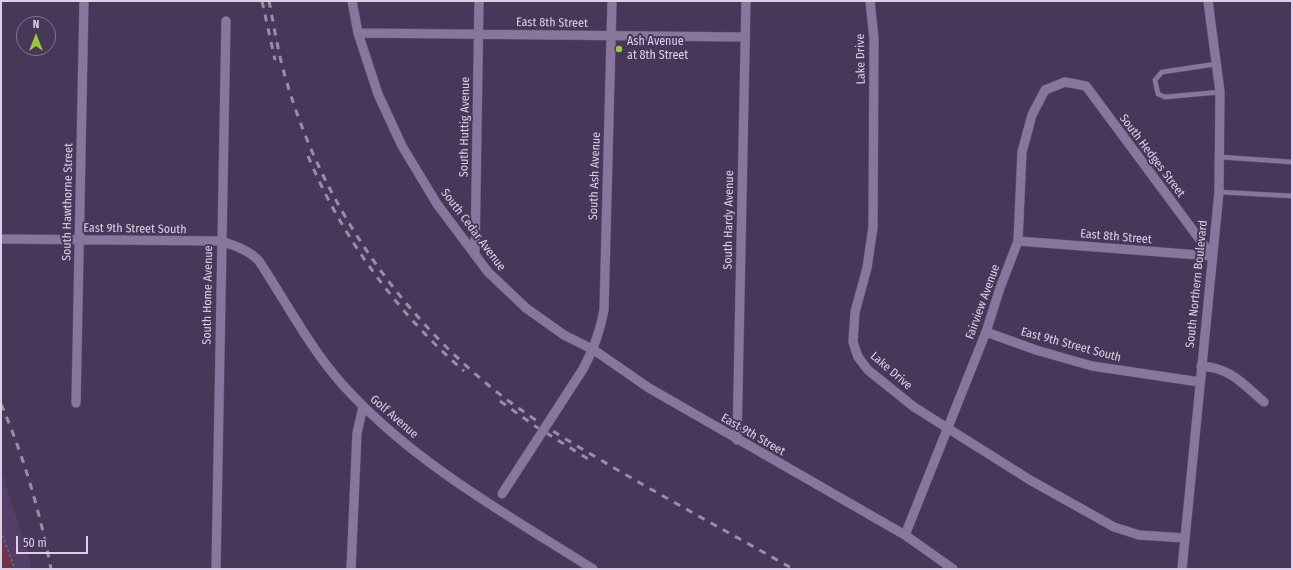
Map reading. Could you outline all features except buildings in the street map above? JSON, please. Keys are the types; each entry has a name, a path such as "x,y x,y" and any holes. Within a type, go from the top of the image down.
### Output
{"street":[{"name":"South Hawthorne Street","path":"76,403 84,1"},
{"name":"South Cedar Avenue","path":"352,1 358,33 378,94 402,146 437,204 488,272 526,308 564,335 594,350"},
{"name":"South Huttig Avenue","path":"475,254 479,1"},
{"name":"South Ash Avenue","path":"594,350 604,310 612,1"},
{"name":"South Hardy Avenue","path":"737,440 746,1"},
{"name":"Lake Drive","path":"870,1 874,39 873,227 867,268 855,312 853,342 858,357 868,370 914,407 1030,480 1114,527 1139,535 1185,538"},
{"name":"South Northern Boulevard","path":"1182,569 1218,192 1220,157 1220,92 1208,1"},
{"name":"South Home Avenue","path":"216,569 226,21"},
{"name":"East 8th Street","path":"358,33 745,37"},
{"name":"Fairview Avenue","path":"905,535 986,332 1000,288 1018,241 1022,152 1032,115 1045,90 1065,82"},
{"name":"South Hedges Street","path":"1065,82 1086,86 1212,256"},
{"name":"East 9th Street South","path":"1,239 221,241"},
{"name":"Golf Avenue","path":"221,241 242,249 254,256 259,261 321,357 341,383 363,407 430,464 593,569"},
{"name":"East 8th Street","path":"1018,241 1212,256"},
{"name":"East 9th Street South","path":"986,332 1036,350 1092,366 1123,372 1200,382"},
{"path":"495,506 594,350"},
{"name":"East 9th Street","path":"594,350 649,388 737,440 905,535 954,569"},
{"path":"1201,366 1215,367 1232,374 1264,402"},
{"path":"351,569 357,433 363,407"}],"lane":[{"path":"1216,64 1162,72 1155,80 1155,87 1158,94 1165,97 1220,92"},
{"path":"1220,157 1292,162"},
{"path":"1218,192 1292,196"}],"path":[{"path":"1,531 15,569"}],"shaded area":[{"path":"1,471 29,555 31,569 1,569"},
{"path":"1,537 13,569 3,569"}],"railway":[{"path":"262,1 275,60"},
{"path":"269,1 285,76 300,120 318,164 339,205 363,245 390,283 420,319 452,353 487,384 500,395 542,424 671,501 793,569"},
{"path":"308,156 337,216 374,273 417,325 464,371"},
{"path":"500,401 535,426 593,462"},
{"path":"1,404 24,464 42,527 51,569"}],"place":[{"name":"Ash Avenue at 8th Street","path":"619,49"}]}
